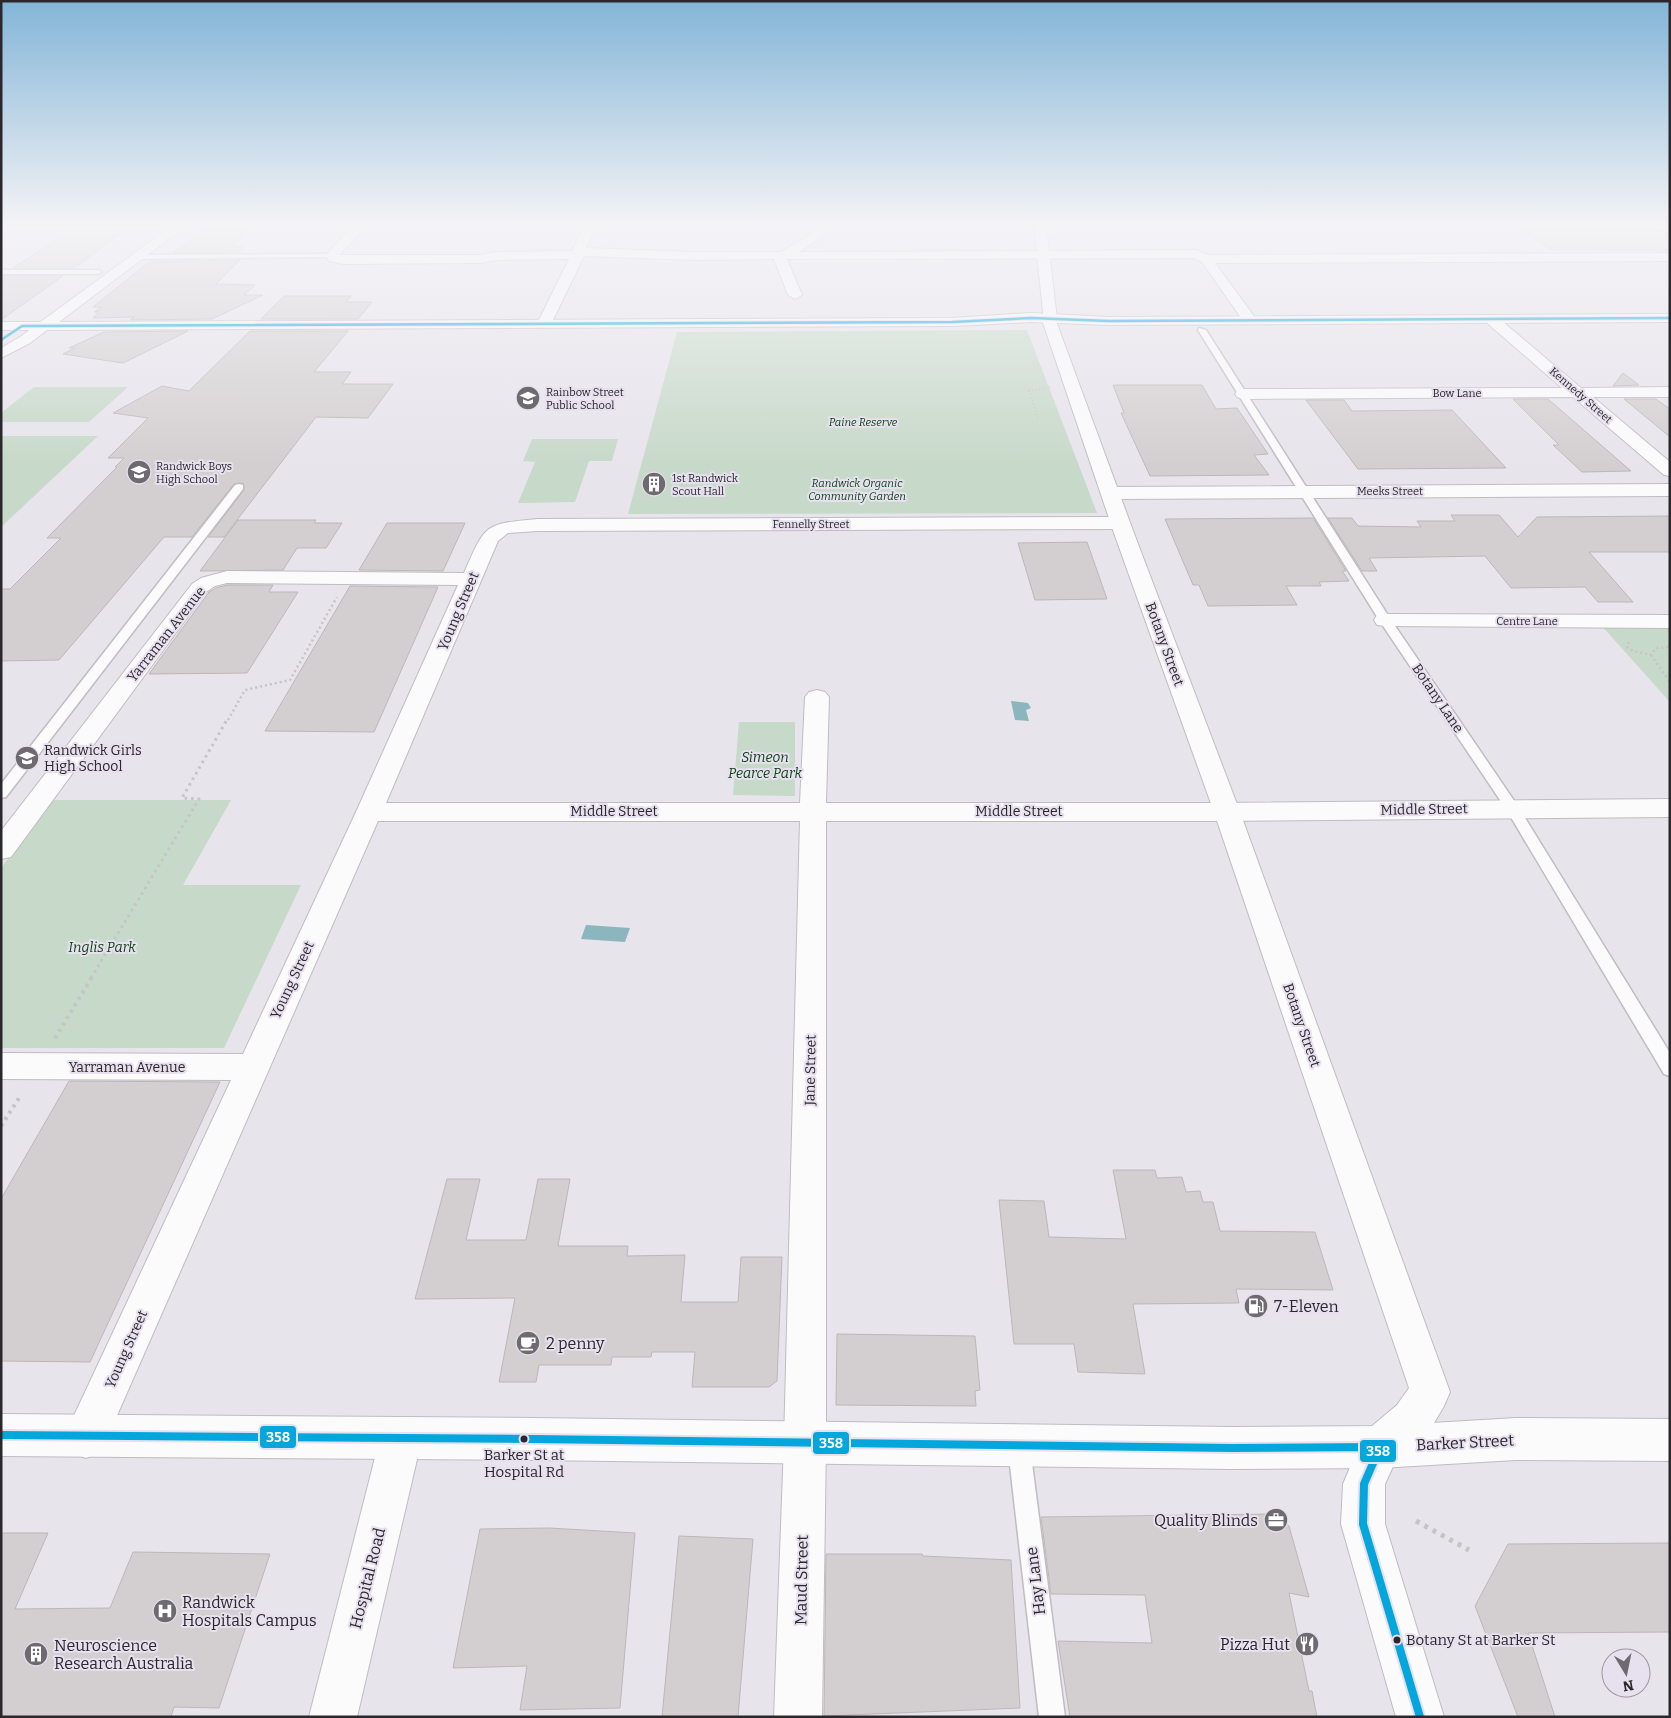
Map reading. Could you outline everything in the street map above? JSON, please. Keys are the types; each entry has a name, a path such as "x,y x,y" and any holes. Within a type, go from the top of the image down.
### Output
{"street":[{"path":"1,340 51,305"},
{"path":"1,354 72,305"},
{"path":"544,324 553,305"},
{"name":"Botany Street","path":"1048,305 1050,321 1120,523 1227,812 1430,1392 1412,1420 1380,1447 1364,1484 1363,1524 1420,1717"},
{"path":"1239,305 1249,319"},
{"name":"Kennedy Street","path":"1491,318 1670,471"},
{"path":"1,326 952,322 982,324 1050,321 1249,319 1670,318"},
{"name":"Bow Lane","path":"1243,394 1670,392"},
{"name":"Meeks Street","path":"1110,493 1670,490"},
{"name":"Fennelly Street","path":"503,528 519,525 1120,523"},
{"name":"Young Street","path":"86,1437 369,812 489,538 503,528"},
{"name":"Yarraman Avenue","path":"1,850 199,588 208,582 226,577 472,579"},
{"name":"Centre Lane","path":"1385,620 1670,622"},
{"name":"Jane Street","path":"805,1443 816,698"},
{"name":"Middle Street","path":"369,812 813,810 1227,812 1670,808"},
{"name":"Yarraman Avenue","path":"1,1066 252,1067"},
{"name":"Barker Street","path":"1,1435 1232,1448 1380,1447 1516,1439 1670,1440"},
{"name":"Hospital Road","path":"333,1717 401,1438"},
{"name":"Maud Street","path":"798,1717 805,1443"}],"lane":[{"name":"Botany Lane","path":"1202,330 1385,620 1512,808 1668,1064"},
{"path":"1,794 239,488"},
{"name":"Hay Lane","path":"1018,1445 1052,1717"}],"path":[{"path":"1038,418 1029,391 1053,386"},
{"path":"1,1126 200,799 182,798 245,690 290,680 348,578"},
{"path":"1652,655 1670,682"},
{"path":"1416,1521 1469,1550"}],"green space":[{"name":"Paine Reserve","path":"1027,330 1097,513 628,514 677,332"},
{"path":"34,387 128,387 89,422 1,422 1,413"},
{"path":"1,436 98,436 1,527"},
{"path":"532,439 618,439 612,461 589,461 575,502 518,503 535,462 523,461"},
{"path":"1601,625 1670,626 1670,702"},
{"name":"Simeon Pearce Park","path":"739,722 795,722 795,796 733,795"},
{"name":"Inglis Park","path":"51,800 231,800 183,885 301,885 224,1048 1,1048 1,868"}],"water":[{"path":"1011,701 1028,703 1031,708 1026,710 1029,721 1015,720"},
{"path":"586,925 630,928 625,942 581,939"}],"building":[{"path":"1,305 22,305 1,320"},
{"path":"95,305 241,305 212,319 130,320 135,317 93,318 99,312 94,312 102,307 93,307"},
{"path":"275,305 369,305 358,319 261,319"},
{"path":"188,331 123,363 63,354 75,348 69,348 104,332"},
{"path":"250,331 348,331 314,372 351,372 342,384 393,384 368,418 316,417 224,537 208,537 244,490 243,483 234,484 192,537 164,537 59,660 1,661 1,589 10,589 61,538 47,538 117,467 115,467 124,458 108,458 148,418 113,413 162,386 189,391"},
{"path":"1623,373 1639,385 1613,386"},
{"path":"1113,385 1202,385 1216,409 1237,408 1268,454 1254,455 1269,475 1150,476 1121,413 1124,413"},
{"path":"1513,399 1548,399 1631,471 1582,472 1553,445 1559,445"},
{"path":"1624,399 1656,399 1670,409 1670,437"},
{"path":"1306,400 1344,400 1352,411 1452,410 1506,468 1358,469"},
{"path":"1451,515 1499,515 1518,537 1537,517 1670,516 1670,552 1589,552 1633,602 1598,602 1585,587 1511,588 1485,556 1369,558 1377,571 1362,571 1328,518 1352,518 1358,526 1421,527 1417,521 1455,521"},
{"path":"1313,518 1346,571 1342,571 1349,581 1319,582 1321,586 1286,586 1297,605 1208,606 1199,585 1193,585 1165,519"},
{"path":"238,520 316,520 314,523 342,523 326,548 297,548 283,570 200,571"},
{"path":"387,523 465,523 443,571 359,570"},
{"path":"1087,542 1107,599 1035,600 1018,543"},
{"path":"227,585 273,585 269,592 298,592 247,673 149,674 209,592"},
{"path":"350,586 438,587 374,732 265,731"},
{"path":"69,1081 220,1082 90,1362 1,1361 1,1199"},
{"path":"1113,1170 1155,1170 1157,1178 1182,1177 1186,1192 1200,1191 1203,1202 1213,1202 1220,1231 1315,1232 1333,1290 1236,1289 1239,1303 1133,1304 1145,1374 1078,1372 1074,1344 1014,1344 999,1200 1044,1201 1049,1237 1126,1239"},
{"path":"447,1179 480,1179 466,1240 526,1240 538,1179 570,1179 558,1246 628,1246 627,1256 685,1255 681,1302 738,1302 741,1257 782,1257 777,1381 769,1387 692,1387 695,1352 652,1352 651,1357 612,1357 611,1365 539,1365 536,1382 499,1382 515,1298 415,1299"},
{"path":"837,1334 975,1336 980,1390 975,1391 976,1406 836,1405"},
{"path":"1272,1514 1289,1526 1309,1597 1289,1593 1309,1691 1312,1691 1317,1717 1070,1717 1058,1641 1152,1643 1145,1595 1051,1594 1041,1517"},
{"path":"549,1528 635,1533 620,1708 520,1710 527,1666 453,1668 480,1529"},
{"path":"1,1533 48,1533 15,1609 110,1608 133,1552 270,1554 219,1708 174,1707 171,1717 1,1717"},
{"path":"679,1536 753,1539 738,1717 662,1717"},
{"path":"1670,1543 1670,1632 1528,1633 1555,1717 1518,1717 1475,1606 1508,1544"},
{"path":"826,1554 922,1554 923,1556 1011,1560 1020,1708 824,1716"}],"transit line":[{"name":"358","path":"1,340 22,326 952,322 1031,318 1109,321 1670,318"},
{"name":"358","path":"1,1435 533,1439 1232,1448 1380,1447 1364,1484 1363,1524 1420,1717"}],"place":[{"name":"Rainbow Street Public School","path":"528,398"},
{"name":"Randwick Boys High School","path":"139,472"},
{"name":"1st Randwick Scout Hall","path":"654,484"},
{"name":"Randwick Girls High School","path":"27,758"},
{"name":"7-Eleven","path":"1256,1306"},
{"name":"2 penny","path":"528,1343"},
{"name":"Barker St at Hospital Rd","path":"524,1439"},
{"name":"Quality Blinds","path":"1276,1520"},
{"name":"Randwick Hospitals Campus","path":"165,1611"},
{"name":"Botany St at Barker St","path":"1397,1640"},
{"name":"Pizza Hut","path":"1307,1644"},
{"name":"Neuroscience Research Australia","path":"36,1654"}],"park label":[{"name":"Randwick Organic Community Garden","path":"857,489"}]}
